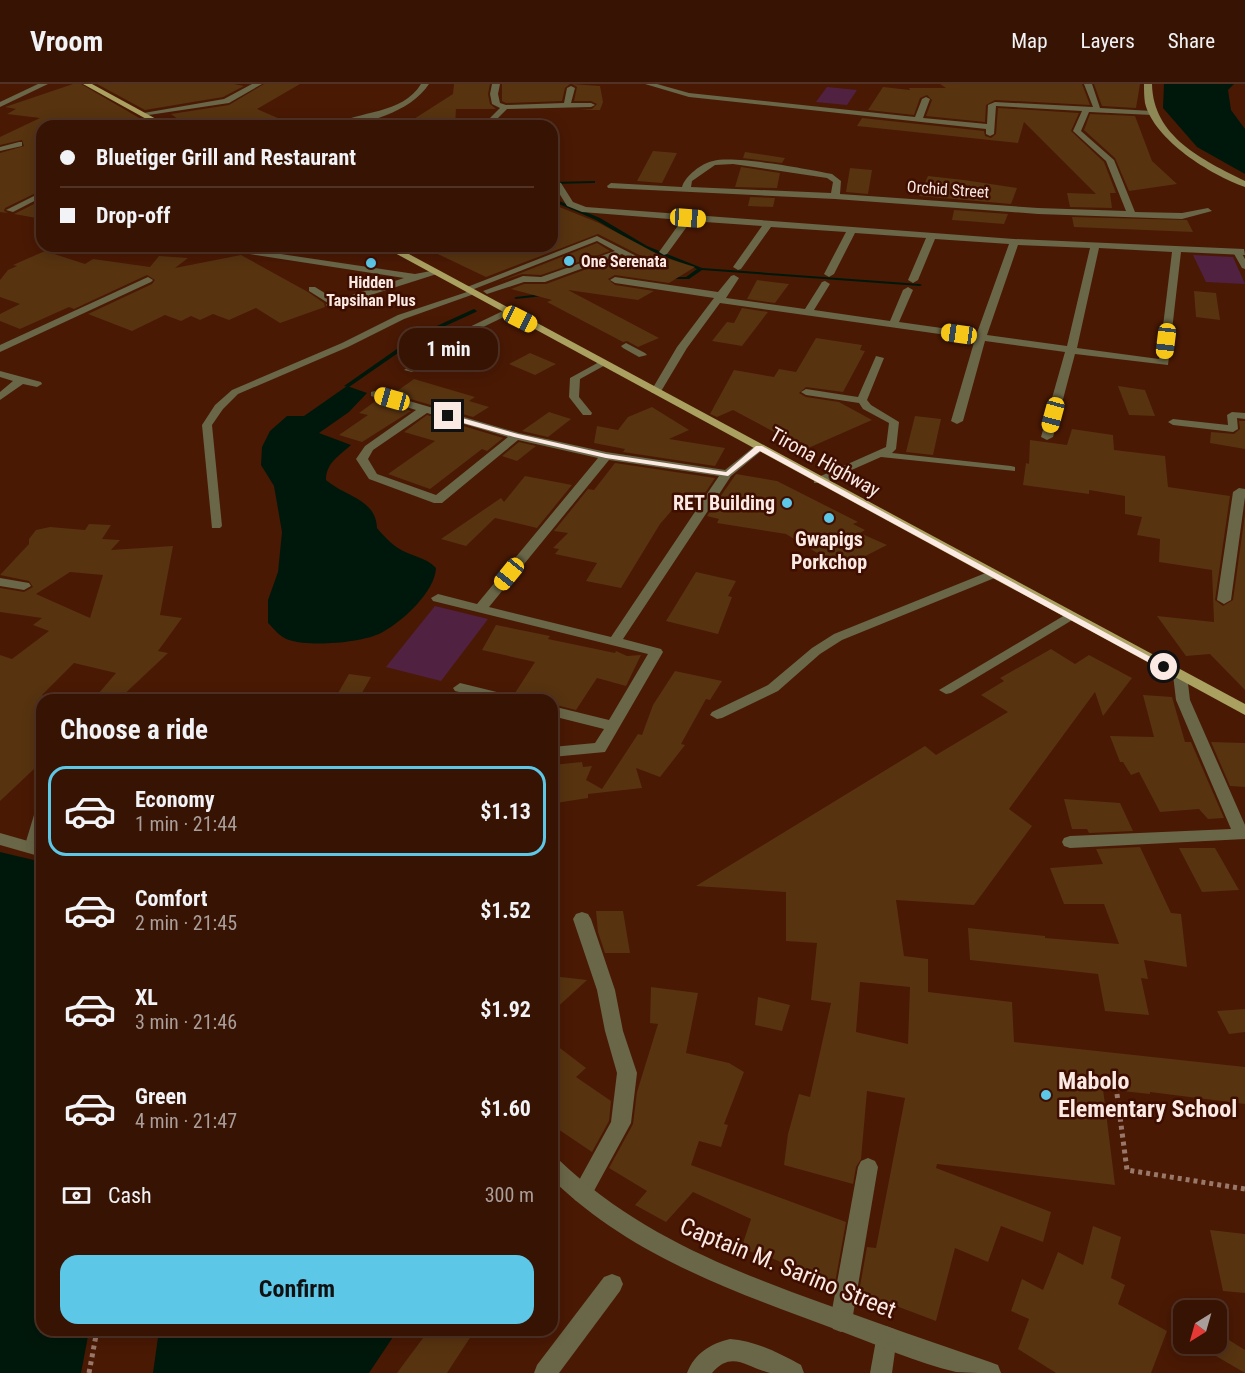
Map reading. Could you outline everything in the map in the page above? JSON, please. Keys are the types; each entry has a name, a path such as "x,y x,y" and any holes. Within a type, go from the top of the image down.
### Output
{"main road":[{"path":"87,84 154,120"},
{"path":"1148,84 1147,96 1152,113 1166,132 1189,153 1245,184"},
{"name":"Tirona Highway","path":"398,252 1245,710"}],"street":[{"path":"0,105 44,84"},
{"path":"142,114 226,101 258,84"},
{"path":"353,120 407,101 421,93 425,84"},
{"path":"496,84 494,94 496,104 505,107 591,105"},
{"path":"649,84 689,95 918,120 989,131 992,105 995,104 1152,113"},
{"path":"1088,84 1092,108 1077,131 1110,160 1131,214"},
{"path":"567,105 571,87"},
{"path":"918,120 926,99"},
{"path":"492,120 505,107"},
{"path":"686,190 688,180 713,163 733,162 830,177 837,181 835,196"},
{"path":"558,185 570,204 585,210 1014,242 1241,252"},
{"name":"Orchid Street","path":"611,186 835,196 1038,211 1182,216 1208,211"},
{"path":"664,252 688,218"},
{"path":"738,267 768,224"},
{"path":"808,313 852,230"},
{"path":"893,325 932,236"},
{"path":"957,421 981,338 1014,242"},
{"path":"1047,437 1071,350 1095,246"},
{"path":"615,280 808,313 1164,363 1177,250"},
{"path":"656,391 682,347 734,278"},
{"path":"0,349 148,280"},
{"path":"0,375 37,384"},
{"path":"0,397 21,380"},
{"path":"375,394 516,436 606,456 728,474"},
{"path":"425,409 369,448 362,459 373,476 438,500 516,436"},
{"path":"614,642 728,474 759,448"},
{"path":"482,608 606,456"},
{"path":"1224,600 1239,492 1245,493"},
{"path":"0,582 24,586"},
{"path":"438,597 656,652 600,748 558,752"},
{"path":"1070,842 1241,834 1183,700 1180,675"},
{"path":"460,688 484,694"},
{"path":"558,712 613,726"},
{"path":"0,839 36,850"},
{"path":"582,919 606,990 614,1031 627,1073 621,1124 582,1193"},
{"path":"841,1321 868,1167"},
{"name":"Captain M. Sarino Street","path":"558,1171 631,1232 716,1274 990,1373"},
{"path":"545,1373 612,1284"},
{"path":"881,1373 886,1337"},
{"path":"698,1373 712,1356 733,1351 755,1355 793,1373"}],"lane":[{"path":"0,149 19,144"},
{"path":"9,210 36,197"},
{"path":"558,250 595,234 646,263"},
{"path":"216,526 207,425 219,407 235,392 335,350 401,317 472,292 523,279 542,280 622,251"},
{"path":"250,252 415,277"},
{"path":"472,292 515,268 553,252"},
{"path":"1241,252 1245,266"},
{"path":"312,288 333,304 415,277 436,273"},
{"path":"508,273 523,279"},
{"path":"409,370 430,358 439,345 507,312"},
{"path":"626,346 642,355"},
{"path":"862,400 879,358"},
{"path":"587,413 574,397 575,378 604,363"},
{"path":"806,392 862,400 867,407 894,423 891,449 818,480"},
{"path":"1173,422 1233,429 1232,415 1245,416"},
{"path":"879,454 914,460 962,461 1011,469"},
{"path":"717,715 773,688 816,651 838,637 993,574"},
{"path":"946,690 1070,616"}],"path":[{"path":"1117,1094 1127,1170 1245,1189"},
{"path":"89,1373 96,1336"}],"shaded area":[{"path":"1164,84 1234,84 1228,90 1231,110 1245,129 1245,174 1197,147 1163,108"},
{"path":"827,87 857,90 847,105 816,102"},
{"path":"1193,255 1233,257 1245,284 1206,282"},
{"path":"347,386 367,393 349,412 319,433 351,445 331,464 326,480 366,505 375,518 377,528 392,544 428,561 436,568 430,587 424,596 398,622 381,633 349,641 298,642 283,637 268,623 268,600 278,572 282,532 274,486 261,465 262,447 270,431 287,416 304,416"},
{"path":"435,606 488,619 441,681 386,667"},
{"path":"0,852 36,861 36,1336 88,1336 81,1373 0,1373"},
{"path":"158,1336 394,1336 369,1373 153,1373"}],"building":[{"path":"73,84 81,84 141,119 36,120 36,193 5,208 4,211 8,213 0,212 0,153 24,146 22,140 0,145 0,137 40,118 7,114 16,109 5,107"},
{"path":"97,84 234,84 244,86 223,97 145,110"},
{"path":"264,84 300,84 257,109 282,120 179,120 171,114 229,105"},
{"path":"454,84 490,84 488,94 490,104 496,109 456,109 455,120 412,120 453,94"},
{"path":"502,84 570,84 565,88 562,101 506,103 502,101"},
{"path":"572,84 600,86 603,102 600,110 580,110 592,109 597,104 591,101 574,101 577,87"},
{"path":"940,84 1082,84 1090,105 995,100 986,105 985,122 926,116 932,100 927,95 920,98 914,115 868,110 883,87 910,90 909,88 946,88"},
{"path":"1094,84 1140,84 1136,108 1102,106"},
{"path":"998,108 1079,113 1071,131 1104,162 1116,193 1110,193 1112,208 1070,207 1067,193 1096,194 1024,122 1018,143 857,126 862,118 984,131 985,136 991,138 996,134"},
{"path":"1090,114 1135,116 1152,161 1177,184 1129,191 1115,158 1084,130"},
{"path":"653,151 677,153 662,183 637,181"},
{"path":"745,152 785,158 782,163 743,158"},
{"path":"741,167 780,173 777,188 735,187"},
{"path":"850,168 872,170 868,194 846,192"},
{"path":"928,176 1017,188 1011,204 919,196"},
{"path":"750,197 775,198 773,207 748,206"},
{"path":"36,203 36,218 14,214"},
{"path":"558,206 599,223 663,257 695,267 669,283 615,275 608,279 615,285 654,291 638,300 568,290 659,338 638,347 627,341 623,342 547,302 552,300 511,289 524,284 546,284 622,256 642,267 652,264 651,261 598,234 558,249"},
{"path":"954,210 1008,214 1004,224 952,220"},
{"path":"1072,217 1187,220 1193,232 1074,227"},
{"path":"597,243 610,251 541,275 522,274 498,282"},
{"path":"43,252 85,264 93,259 150,267 159,256 188,258 175,268 241,255 308,292 324,303 325,307 280,323 256,308 229,320 213,314 200,320 191,316 181,321 165,315 132,331 88,314 152,284 155,280 147,275 74,309 69,307 20,329 0,321 0,314 20,304 0,297 0,280 8,270 17,266 13,265"},
{"path":"434,252 551,252 486,277"},
{"path":"757,280 789,284 775,303 747,299"},
{"path":"1194,291 1216,293 1220,320 1196,317"},
{"path":"742,308 768,312 742,346 712,341 727,322 734,323"},
{"path":"816,338 862,345 860,350 865,351 843,392 806,387 799,393 806,397 839,402 872,420 806,449 733,410 717,417 710,414 734,370 774,377 779,369 796,372"},
{"path":"530,353 556,364 535,375 509,364"},
{"path":"414,379 475,397 469,401 489,407 473,417 393,394"},
{"path":"1118,386 1145,390 1155,416 1129,415"},
{"path":"377,400 411,411 362,442 339,435 368,415 359,413"},
{"path":"652,407 689,430 669,439 725,448 715,466 623,452 625,449 594,443 597,426 618,430 628,417"},
{"path":"549,412 571,419 548,437 522,431"},
{"path":"427,415 503,438 487,451 482,449 430,489 388,474 435,441 404,432"},
{"path":"915,416 941,419 933,455 906,452"},
{"path":"1239,421 1245,421 1245,449 1210,443 1211,432 1234,434 1240,429"},
{"path":"1072,429 1113,435 1114,450 1165,456 1168,487 1230,496 1215,600 1223,606 1233,600 1245,514 1245,690 1210,654 1186,656 1157,616 1214,622 1212,570 1159,562 1160,539 1137,535 1142,517 1125,514 1125,496 1089,490 1089,494 1023,485 1026,463 1029,464 1030,440 1067,445"},
{"path":"519,442 536,446 517,461 502,456"},
{"path":"615,463 715,478 692,513 673,509 660,524 621,588 586,581 597,563 555,554 559,549 553,548 568,533 554,531 588,489 594,490"},
{"path":"736,474 777,481 858,522 853,524 865,530 860,533 887,545 842,568 786,534 717,523 719,519 707,516"},
{"path":"525,476 572,485 537,528 495,518 466,546 441,539 501,498 504,502"},
{"path":"89,524 111,525 102,539 120,540 111,550 173,546 160,615 182,618 158,651 168,653 124,694 98,694 116,673 74,663 43,694 36,694 36,770 0,801 0,655 12,659 49,631 33,625 42,618 0,612 0,588 24,592 33,587 29,581 0,575 29,544 29,539 36,530 50,527 85,530","holes":["70,572 103,575 90,618 36,594"]},
{"path":"696,572 736,581 728,596 732,597 718,634 666,621"},
{"path":"496,625 550,636 548,639 615,653 616,651 627,656 641,655 626,686 597,678 576,710 558,706 558,694 515,693 535,662 482,650"},
{"path":"1051,649 1075,664 1089,655 1132,678 1103,716 1095,692 1009,809 1032,826 974,905 896,900 904,956 928,959 928,992 1012,1002 1014,1042 1245,1067 1245,1104 1150,1092 1150,1094 1103,1089 1115,1185 937,1164 936,1168 1051,1212 1043,1242 1001,1226 988,1262 955,1248 936,1321 859,1292 867,1247 876,1248 905,1098 867,1091 861,1159 856,1167 853,1184 784,1165 788,1134 799,1094 810,1097 831,1003 811,1000 817,943 786,941 786,892 696,886 925,746 936,755 1008,712 981,695 1004,681 1000,678","holes":["860,982 910,987 908,1044 856,1032"]},
{"path":"675,671 722,681 710,700 706,699 681,744 685,745 660,777 636,768 642,788 588,794 588,798 558,803 558,764 582,762 583,767 592,766 586,780 602,789 638,734 642,735 653,705"},
{"path":"349,674 371,677 361,694 337,694"},
{"path":"1143,695 1172,697 1185,742 1191,742 1224,818 1208,819 1199,809 1160,812 1139,772 1131,775 1123,762 1120,762 1110,736 1154,737"},
{"path":"1211,742 1245,743 1245,787 1230,786"},
{"path":"1064,799 1120,803 1133,831 1089,833 1087,829 1072,829"},
{"path":"1140,847 1171,913 1181,914 1187,967 1144,960 1148,979 1141,978 1149,1015 1105,1011 1098,974 970,960 968,928 1045,936 1045,938 1119,944 1104,904 1064,904 1050,868 1103,864 1096,849"},
{"path":"1179,848 1215,848 1239,890 1202,892"},
{"path":"596,911 623,911 630,953 605,953 598,932"},
{"path":"558,977 587,980 558,1007"},
{"path":"651,987 698,993 686,1053 729,1063 744,1072 724,1124 728,1125 721,1147 699,1141 691,1165 846,1222 835,1283 830,1281 830,1283 769,1257 741,1249 751,1219 693,1192 666,1222 635,1205 647,1191 609,1168 633,1124 637,1092 658,1024 650,1023"},
{"path":"758,997 790,1005 782,1031 755,1025"},
{"path":"1245,1009 1245,1032 1229,1034 1217,1011"},
{"path":"558,1047 586,1068 576,1077 611,1101 609,1121 592,1152 558,1129"},
{"path":"1093,1226 1121,1237 1111,1278 1125,1285 1118,1304 1167,1331 1151,1373 1056,1373 1018,1349 1029,1319 1011,1311 1022,1279 1043,1290 1058,1252 1083,1265"},
{"path":"1210,1230 1245,1234 1245,1293 1223,1291"},
{"path":"425,1336 471,1336 447,1373 397,1373"},
{"path":"1227,1339 1245,1350 1245,1373 1216,1354 1227,1354"}],"waterway":[{"path":"558,183 593,182"},
{"path":"558,202 598,219 645,247 701,269"},
{"path":"668,278 687,278 701,269"},
{"path":"701,269 920,285"},
{"path":"516,298 541,295"},
{"path":"347,386 419,336 474,311"}],"place":[{"name":"One Serenata","path":"569,261"},
{"name":"Hidden Tapsihan Plus","path":"371,263"},
{"name":"RET Building","path":"787,503"},
{"name":"Gwapigs Porkchop","path":"829,518"},
{"name":"Mabolo Elementary School","path":"1046,1095"}],"route":[{"path":"448,416 516,436 606,456 728,474 759,448 1164,667"}]}
